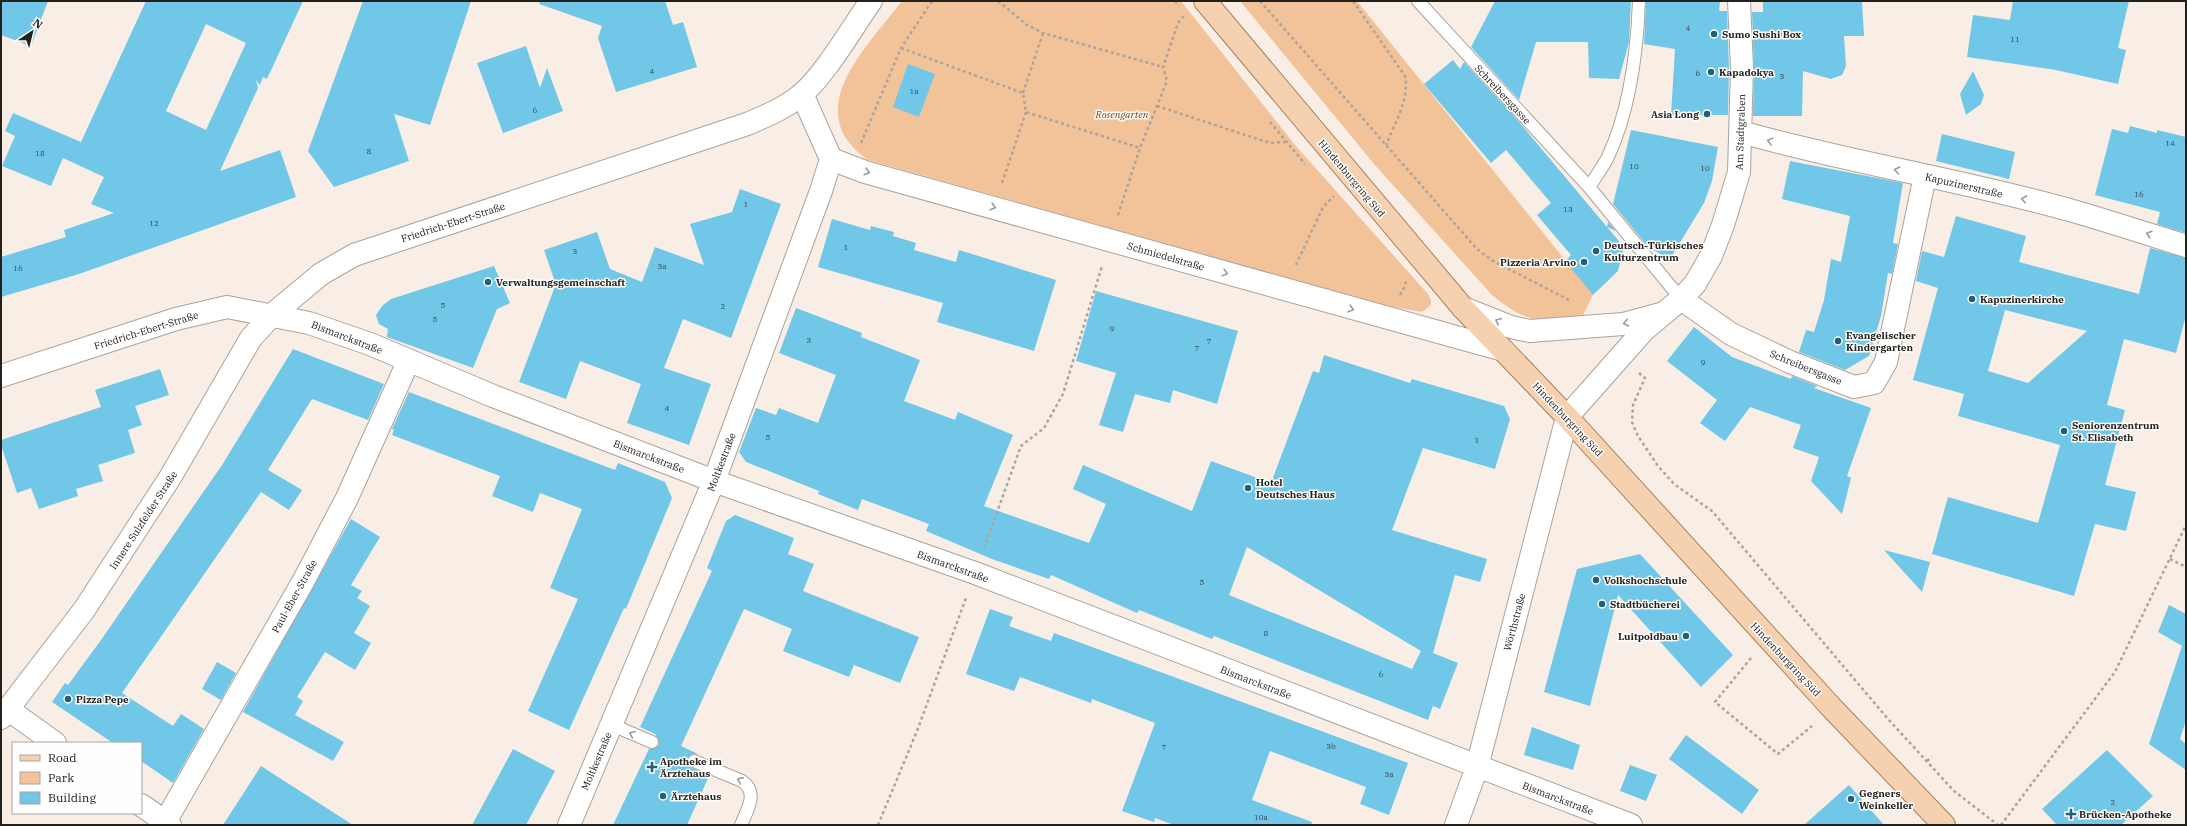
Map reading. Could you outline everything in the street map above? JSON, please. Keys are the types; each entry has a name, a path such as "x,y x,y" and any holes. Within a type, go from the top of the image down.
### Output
{"main road":[{"name":"Hindenburgring Süd","path":"1205,1 1463,308 1567,417 1767,639 1937,823"}],"street":[{"name":"Friedrich-Ebert-Straße","path":"1,376 176,319 228,306 273,314 321,274 354,255 747,124 778,110 802,94 820,74 871,1"},
{"name":"Am Stadtgraben","path":"1567,417 1622,355 1663,313 1681,299 1695,284 1711,256 1723,225 1739,172 1741,132 1740,1"},
{"path":"802,94 831,159"},
{"name":"Kapuzinerstraße","path":"1741,132 1811,152 1925,176 2073,211 2186,246"},
{"name":"Schmiedelstraße","path":"831,159 865,172 1503,350"},
{"name":"Moltkestraße","path":"569,825 612,726 714,480 831,159"},
{"name":"Schreibersgasse","path":"1681,299 1732,334 1790,362 1854,387 1874,383 1886,362 1925,176"},
{"name":"Am Stadtgraben","path":"1463,308 1510,327 1530,331 1623,324 1663,313"},
{"name":"Bismarckstraße","path":"273,314 309,323 370,344 408,362 493,396 714,480 975,573 1631,825"},
{"name":"Innere Sulzfelder Straße","path":"5,714 84,610 171,476 251,338 273,314"},
{"name":"Paul-Eber-Straße","path":"142,805 167,824 304,580 347,498 408,362"},
{"name":"Wörthstraße","path":"1456,825 1477,767 1567,417"},
{"path":"5,714 53,742"}],"lane":[{"name":"Schreibersgasse","path":"1418,1 1589,187 1681,299"},
{"path":"1589,187 1607,159 1618,131 1637,44 1639,1"},
{"path":"612,726 652,742"},
{"path":"694,761 742,781 749,786 752,793 751,800 741,825"}],"path":[{"path":"859,149 901,48 932,1"},
{"path":"998,1 1027,25 1043,33 1163,67"},
{"path":"1260,1 1477,249 1493,261 1562,295 1573,303 1593,327"},
{"path":"1353,1 1405,76 1407,84 1405,96 1386,145"},
{"path":"878,825 917,731 1021,446 1044,428 1063,394 1109,240 1140,148 1167,81 1163,67 1178,24 1185,15"},
{"path":"1002,185 1026,112 1023,93 1043,33"},
{"path":"901,48 1023,93"},
{"path":"1157,106 1270,143 1286,142 1310,169"},
{"path":"1026,112 1140,148"},
{"path":"1329,191 1338,202"},
{"path":"1294,268 1323,207 1334,196"},
{"path":"1397,298 1405,286 1404,274"},
{"path":"1622,355 1645,378 1633,405 1632,422 1638,436 1658,466 1674,484 1712,511 1888,719 1954,792 1999,825 2115,672 2186,525"},
{"path":"2170,559 2186,567"},
{"path":"1767,639 1715,702 1778,754 1831,707"},
{"path":"1927,762 1932,757"}],"green space":[{"name":"Rosengarten","path":"902,1 1181,1 1295,145 1428,294 1431,300 1431,305 1422,312 1387,306 868,160 848,141 839,121 839,100 846,79 857,59"},
{"path":"1240,1 1357,1 1593,295 1581,319 1554,321 1533,319 1514,311 1492,295 1374,164"}],"building":[{"path":"1,1 48,1 31,46 1,35"},
{"path":"146,1 303,1 267,79 263,77 260,85 256,80 258,88 220,171 280,150 296,197 79,274 1,297 1,257 66,237 64,230 114,213 91,204 104,177 63,158 51,186 2,166 15,136 5,131 13,113 81,142","holes":["206,24 246,43 206,130 166,111"]},
{"path":"363,1 471,1 430,125 394,114 409,161 334,187 308,151"},
{"path":"540,1 665,1 673,25 683,22 697,67 616,92 598,38 602,26 539,4"},
{"path":"1495,1 1631,1 1629,42 1619,79 1589,78 1588,42 1536,42 1519,100 1471,47"},
{"path":"1646,1 1720,1 1719,11 1727,11 1729,68 1728,115 1671,115 1675,49 1644,44"},
{"path":"1763,1 1862,1 1864,36 1844,36 1846,66 1842,75 1831,79 1803,71 1802,116 1753,116 1754,68 1752,12 1763,12"},
{"path":"2013,1 2129,1 2118,48 2126,50 2118,84 2056,70 1967,57 1973,15 2010,20"},
{"path":"526,46 540,88 547,68 563,111 503,133 477,63"},
{"path":"1453,60 1460,69 1464,62 1514,116 1624,247 1618,271 1593,295 1565,261 1571,255 1537,215 1551,203 1506,150 1491,163 1424,84"},
{"path":"908,64 935,74 919,117 893,107"},
{"path":"1973,71 1984,95 1981,104 1966,115 1960,94"},
{"path":"2130,126 2157,133 2157,130 2186,137 2186,233 2157,224 2160,212 2095,195 2112,129 2128,133"},
{"path":"1631,130 1718,147 1712,181 1704,203 1670,259 1649,248 1613,204"},
{"path":"1942,134 2015,152 2009,179 1936,161"},
{"path":"1790,161 1903,183 1893,243 1898,244 1892,274 1888,273 1881,316 1869,356 1845,370 1799,352 1806,330 1814,332 1824,300 1831,259 1841,262 1850,216 1782,199"},
{"path":"740,189 781,204 731,338 683,319 664,368 711,384 689,445 627,423 641,384 580,361 566,399 519,382 557,281 555,282 544,250 597,232 610,269 642,282 655,247 704,265 690,224 732,212"},
{"name":"Seniorenzentrum St. Elisabeth","path":"1956,216 2026,236 2019,262 2139,294 2150,248 2186,258 2186,315 2176,353 2124,339 2107,405 2125,410 2105,485 2136,492 2126,531 2095,524 2074,596 1932,554 1948,497 2038,523 2060,445 1958,416 1964,394 1913,380 1938,288 1916,281 1922,251 1944,257","holes":["2005,310 2087,331 2028,383 1988,371"]},
{"path":"832,219 870,230 871,226 894,232 893,236 916,243 914,250 956,262 959,250 1056,280 1034,351 937,322 943,303 818,267"},
{"path":"1608,222 1616,231 1607,227"},
{"path":"494,266 510,303 497,309 473,368 387,337 388,329 379,324 376,315 383,305 391,299"},
{"path":"1096,291 1238,331 1217,404 1173,390 1170,403 1135,394 1123,432 1099,425 1116,373 1076,361"},
{"path":"796,308 862,333 861,337 920,360 904,401 955,420 958,412 1013,435 984,506 1089,543 1106,504 1073,489 1083,465 1192,511 1211,461 1271,483 1313,371 1319,373 1324,355 1410,383 1412,379 1504,406 1510,419 1495,469 1423,448 1392,530 1487,559 1480,582 1455,575 1433,653 1458,663 1440,709 1433,706 1428,720 1214,636 1212,639 1139,610 1137,613 1051,575 1049,579 992,559 926,531 929,524 862,499 858,510 818,494 819,491 746,462 739,452 756,408 776,415 779,408 818,423 836,375 779,353","holes":["1247,547 1421,651 1412,669 1229,595"]},
{"path":"1694,327 1732,357 1791,379 1792,376 1817,386 1814,388 1871,408 1847,476 1851,478 1842,514 1811,481 1819,457 1793,448 1801,425 1750,407 1725,441 1700,423 1717,400 1667,361"},
{"path":"293,349 384,384 368,420 312,399 268,470 302,490 289,510 261,492 122,693 173,726 181,714 204,729 173,783 142,762 142,742 112,742 52,702 65,683 68,685 101,640 222,465"},
{"path":"160,369 169,395 135,406 142,425 128,430 135,453 98,465 103,481 76,489 78,496 39,509 31,488 17,493 1,445 1,440 101,407 95,390"},
{"path":"409,392 615,470 618,463 665,482 672,498 626,609 624,608 569,730 528,711 578,599 550,588 582,509 540,493 533,512 492,496 500,476 392,435 394,430 392,429"},
{"path":"735,515 794,538 788,554 814,564 803,591 919,637 900,683 854,665 849,677 783,651 792,629 744,609 681,746 698,754 693,754 687,758 688,766 709,776 687,825 613,825 649,749 653,749 659,745 659,741 655,734 640,727 712,571 707,568 726,521"},
{"path":"351,519 380,537 351,585 362,591 357,598 370,606 354,633 371,643 355,670 325,652 297,697 303,701 295,715 344,742 333,761 243,712"},
{"path":"1884,550 1930,562 1922,592"},
{"name":"Luitpoldbau","path":"1640,554 1733,655 1701,687 1618,595 1590,706 1544,692 1577,569"},
{"path":"2169,605 2186,614 2186,720 2180,739 2186,744 2186,770 2149,744 2182,646 2184,647 2158,632"},
{"path":"990,609 1013,617 1009,626 1051,641 1054,633 1408,763 1389,815 1360,804 1366,787 1270,751 1252,800 1312,822 1311,825 1174,825 1155,818 1154,822 1122,811 1155,723 1092,699 1091,703 1020,677 1014,691 966,674"},
{"path":"217,662 236,673 221,700 202,689"},
{"path":"1532,727 1580,745 1573,770 1524,755"},
{"path":"1686,735 1759,790 1742,814 1669,759"},
{"path":"513,749 555,771 526,825 472,825"},
{"path":"2107,750 2153,796 2121,825 2057,825 2042,809"},
{"path":"1630,765 1657,775 1646,801 1620,791"},
{"path":"261,766 353,825 223,825"},
{"path":"1849,785 1884,825 1804,825"}],"place":[{"name":"Sumo Sushi Box","path":"1714,34"},
{"name":"Kapadokya","path":"1711,72"},
{"name":"Asia Long","path":"1707,114"},
{"name":"Deutsch-Türkisches Kulturzentrum","path":"1596,251"},
{"name":"Pizzeria Arvino","path":"1584,262"},
{"name":"Verwaltungsgemeinschaft","path":"488,282"},
{"name":"Kapuzinerkirche","path":"1972,299"},
{"name":"Evangelischer Kindergarten","path":"1838,341"},
{"name":"Seniorenzentrum St. Elisabeth","path":"2064,431"},
{"name":"Hotel Deutsches Haus","path":"1248,488"},
{"name":"Volkshochschule","path":"1596,580"},
{"name":"Stadtbücherei","path":"1602,604"},
{"name":"Luitpoldbau","path":"1686,636"},
{"name":"Pizza Pepe","path":"68,699"},
{"name":"Apotheke im Ärztehaus","path":"652,767"},
{"name":"Ärztehaus","path":"663,796"},
{"name":"Gegners Weinkeller","path":"1851,799"},
{"name":"Brücken-Apotheke","path":"2071,814"}]}
